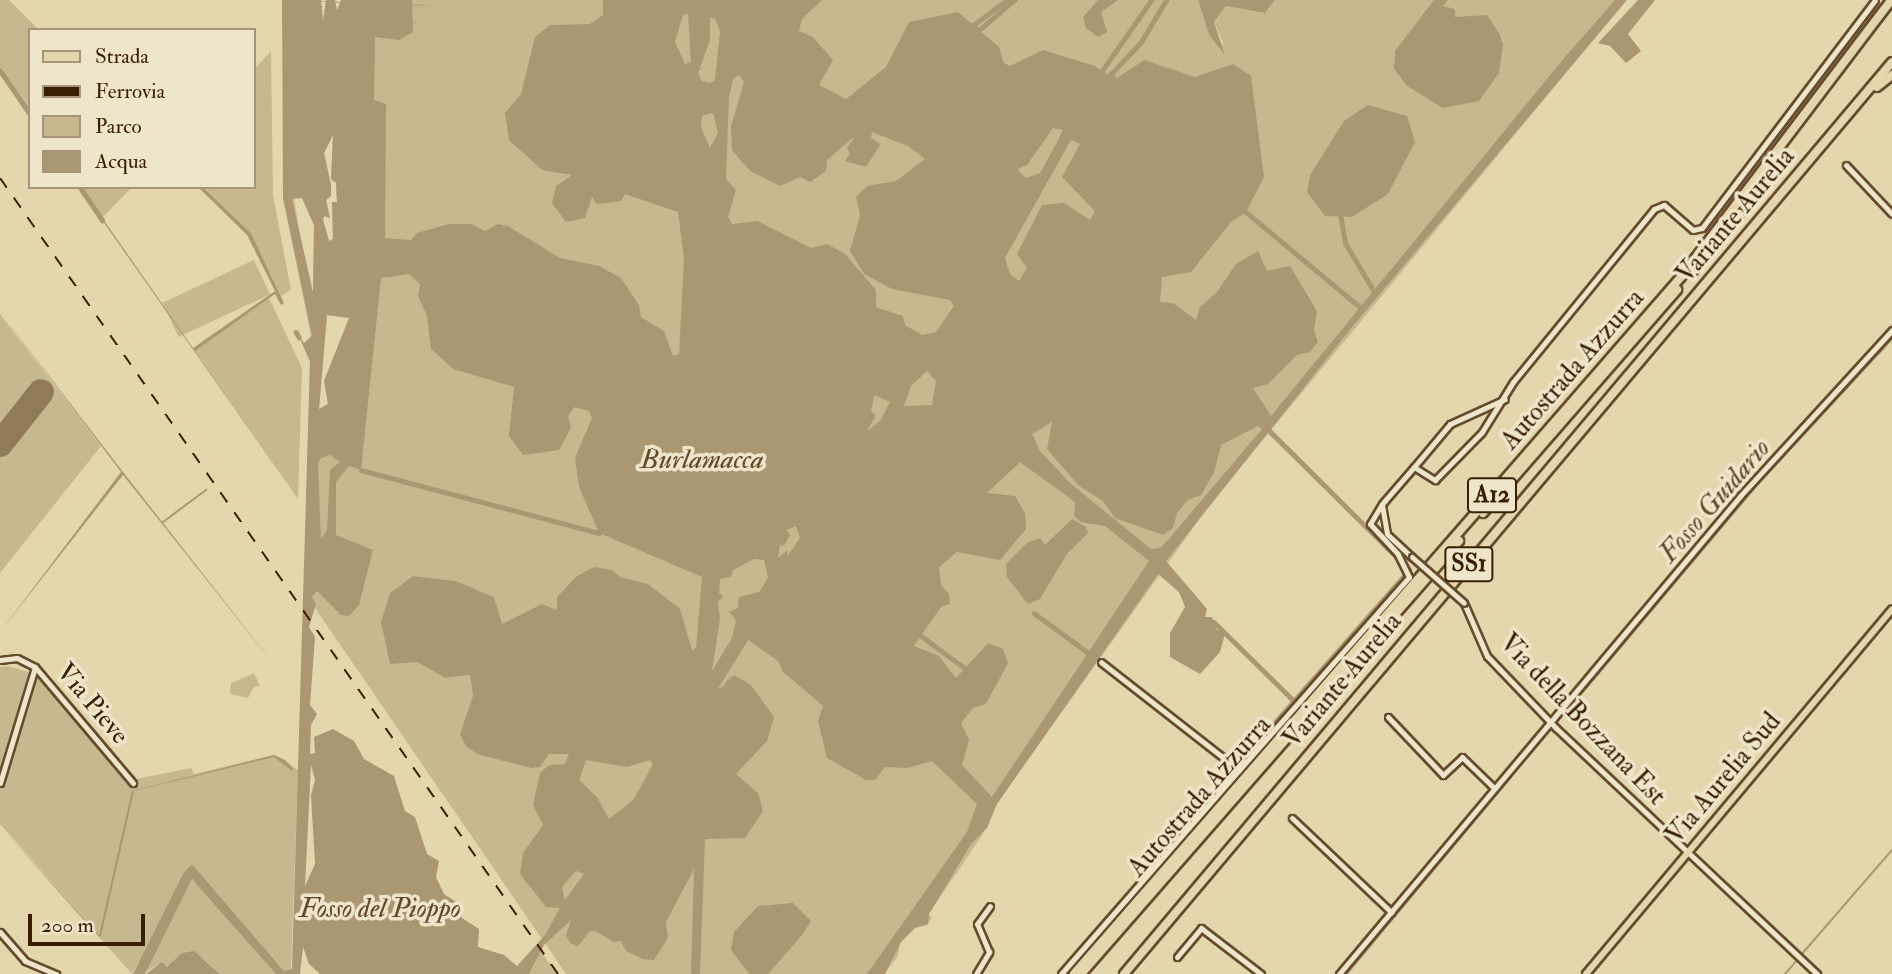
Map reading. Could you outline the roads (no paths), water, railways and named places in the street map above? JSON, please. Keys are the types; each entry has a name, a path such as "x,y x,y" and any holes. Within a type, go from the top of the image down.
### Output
{"highway":[{"name":"Autostrada Azzurra","path":"1074,974 1687,270 1891,0"},
{"name":"Autostrada Azzurra","path":"1081,974 1702,260 1892,8"},
{"path":"1862,99 1892,52"},
{"name":"Variante Aurelia","path":"1124,974 1892,62"},
{"name":"Variante Aurelia","path":"1130,974 1892,69"},
{"path":"1877,88 1892,75"}],"main road":[{"name":"Via Aurelia Sud","path":"1586,974 1892,609"}],"street":[{"path":"1414,467 1429,479 1438,478 1465,444 1482,432 1505,399 1513,382 1654,208 1664,205 1696,232 1710,220 1875,0"},
{"path":"1846,165 1892,214"},
{"path":"1339,974 1741,495 1892,330"},
{"path":"1061,974 1408,572 1370,524 1382,504 1450,424 1505,399"},
{"name":"Via della Bozzana Est","path":"1382,504 1387,534 1464,603 1487,656 1550,722 1817,974"},
{"name":"Via Pieve","path":"0,660 17,659 35,667 133,783"},
{"path":"1101,662 1239,770"},
{"path":"0,783 35,667"},
{"path":"1388,717 1443,775 1465,758 1494,788"},
{"path":"1292,818 1391,912"},
{"path":"976,974 989,952 977,924 990,906"},
{"path":"1177,957 1201,928 1261,974"},
{"path":"0,932 24,961 56,974"}],"water":[{"name":"Burlamacca","path":"282,0 321,0 323,21 326,0 335,0 337,11 341,0 412,0 413,32 399,40 375,37 374,100 386,104 385,238 411,240 417,233 449,224 471,224 485,231 498,224 508,226 560,258 599,266 621,278 639,305 641,317 664,331 673,356 679,354 684,260 678,212 625,194 621,201 597,204 592,197 585,218 566,222 552,203 556,186 572,175 542,170 509,140 505,113 521,94 535,37 550,25 590,24 603,15 603,0 822,0 802,19 799,31 813,37 833,60 819,85 846,99 886,67 909,22 958,12 999,47 1004,63 1010,66 1043,50 1095,66 1114,80 1144,60 1195,77 1233,64 1251,76 1264,177 1246,212 1231,222 1191,272 1162,277 1160,302 1173,303 1196,320 1200,307 1217,292 1236,264 1258,251 1267,271 1290,266 1317,311 1314,330 1318,342 1310,352 1297,355 1268,384 1253,388 1271,416 1565,57 1615,0 1627,0 1352,327 1166,561 1207,609 1205,617 1212,617 1216,629 1225,634 1220,652 1200,674 1170,657 1170,633 1185,607 1179,592 1158,574 997,804 987,828 971,844 929,914 928,924 915,928 901,942 885,974 867,974 967,832 977,804 932,761 907,768 885,767 875,780 866,780 827,758 818,721 823,706 783,672 778,661 748,640 718,689 724,686 731,673 728,680 734,675 751,685 774,717 767,741 736,774 758,793 763,811 745,838 705,839 700,974 691,974 694,869 666,922 668,938 654,960 643,959 626,951 621,941 614,942 595,931 590,931 578,946 570,943 566,935 571,920 544,945 529,974 320,974 309,964 303,947 300,974 276,974 192,879 145,974 133,974 184,872 192,864 284,971 292,969 310,361 299,337 304,343 312,336 283,198","holes":["688,14 691,62 685,64 675,42 683,15","710,17 716,20 720,32 715,80 710,83 702,81 698,73 710,40","739,75 744,82 731,126 732,150 750,171 780,186 800,177 810,182 826,171 827,160 855,136 847,148 850,154 845,161 866,167 881,144 871,138 872,132 908,146 925,159 896,181 867,186 856,197 860,215 850,251 864,274 892,289 950,300 954,306 936,332 922,335 905,325 903,316 876,307 876,290 845,254 827,244 811,248 757,221 732,224 728,217 736,190 726,179 729,97 733,79","713,113 718,133 710,148 701,127 702,116","1053,128 1063,130 1040,173 1026,178 1017,169 1027,165","333,135 331,179 336,183 337,202 332,202 333,239 329,241 323,220 324,216 330,218 326,200 331,196 324,153","1071,140 1080,144 1062,177 1095,211 1090,220 1064,203 1042,205 1017,254 1027,268 1019,281 1010,274 1005,258","302,198 314,225 313,292 292,199","409,274 420,284 418,296 427,316 431,349 453,369 514,387 509,436 523,455 559,450 571,428 568,416 575,407 589,411 592,418 575,458 579,487 599,533 702,577 696,648 692,650 680,609 648,584 620,577 612,570 594,567 577,576 557,597 557,610 542,604 502,624 494,597 456,581 413,576 390,593 381,622 390,664 417,662 445,678 470,675 473,696 460,734 466,746 477,754 531,768 540,767 549,754 569,754 565,764 549,765 540,773 533,805 543,825 523,853 520,874 546,907 560,908 545,935 517,966 504,955 478,947 479,929 462,918 456,902 444,894 436,877 439,861 427,854 415,817 405,811 394,776 364,759 354,741 333,729 314,737 315,753 310,754 311,725 317,714 310,705 315,637 309,627 316,604 312,597 317,591 341,615 349,616 359,605 373,550 336,535 336,482 349,466 361,470 381,278","327,315 349,318 324,381 328,404 319,409","927,371 936,381 932,405 904,406 911,386","874,395 890,402 880,421 867,431 876,415 871,412","1052,422 1047,449 1079,486 1103,501 1115,518 1163,535 1173,528 1177,513 1188,500 1201,495 1214,473 1221,445 1258,426 1262,429 1160,548 1151,549 1070,483 1040,451 1032,434","330,455 340,462 330,470 327,530 321,539 318,464 321,458","1020,462 1075,502 1074,516 1081,522 1105,526 1149,561 992,797 962,765 969,740 961,723 973,708 986,704 1008,663 1003,649 988,643 956,678 939,656 914,646 941,607 950,604 949,594 941,585 939,567 957,552 1000,560 1026,529 1025,513 1015,496 987,493","796,526 800,538 787,557 788,550 778,558 780,545 784,546 790,535 786,530","754,559 764,560 768,578 759,592 739,597 738,608 729,612 736,620 732,638 712,671 720,619 718,602 723,596 719,593 720,579 731,577 733,570","586,760 627,767 650,760 653,764 634,799 609,819 597,797 579,780","311,765 315,780 311,795 315,864 305,886","576,871 584,874 565,900 562,887"]},
{"path":"1098,0 1118,0 1101,12 1107,32 1098,37 1086,28 1083,17"},
{"path":"1198,0 1275,0 1265,13 1226,6 1214,22 1225,55 1209,35"},
{"path":"1434,0 1448,0 1443,6 1455,9 1455,17 1487,15 1500,35 1503,44 1499,73 1479,101 1443,108 1407,86 1394,69 1395,51"},
{"path":"1638,0 1655,0 1628,34 1641,51 1626,63 1610,46 1598,43"},
{"path":"1368,105 1407,116 1415,142 1388,194 1352,217 1325,216 1307,192 1310,175 1344,121"},
{"path":"200,189 205,189 251,233 284,303 281,305 275,294 195,351 291,489 102,220 193,348 275,291 247,235"},
{"path":"0,312 280,672 123,475 0,632 121,472"},
{"path":"1072,519 1086,527 1088,533 1067,554 1040,599 1028,604 1007,577 1006,564 1027,543 1040,538 1045,545"},
{"path":"274,755 285,760 293,768 292,771 274,757 134,791 99,937 0,826 99,935 132,791"},
{"path":"793,903 811,921 803,934 768,974 749,974 731,950 734,932 758,906"},
{"path":"194,951 220,974 146,974 162,962 167,967 182,953"}],"waterway":[{"path":"1008,0 974,25 978,31 1014,0"},
{"path":"1152,0 1101,73 1114,80 1111,74 1141,42 1166,0"},
{"path":"0,70 28,111"},
{"path":"81,189 102,220"},
{"path":"1246,212 1360,307"},
{"path":"1341,217 1346,244 1374,291"},
{"path":"296,332 299,337"},
{"name":"Fosso Guidario","path":"1575,698 1755,484 1892,336"},
{"path":"1239,763 1409,570 1270,432"},
{"path":"361,470 599,533"},
{"path":"163,522 206,490"},
{"path":"1034,613 1090,654"},
{"path":"1214,622 1293,700"},
{"path":"920,635 965,668"},
{"name":"Fosso Guidario","path":"1344,974 1509,776"},
{"path":"1801,955 1892,850"},
{"path":"1785,974 1797,960"}],"railway":[{"path":"0,178 558,974"}],"water label":[{"name":"Fosso del Pioppo","path":"380,909"}]}
